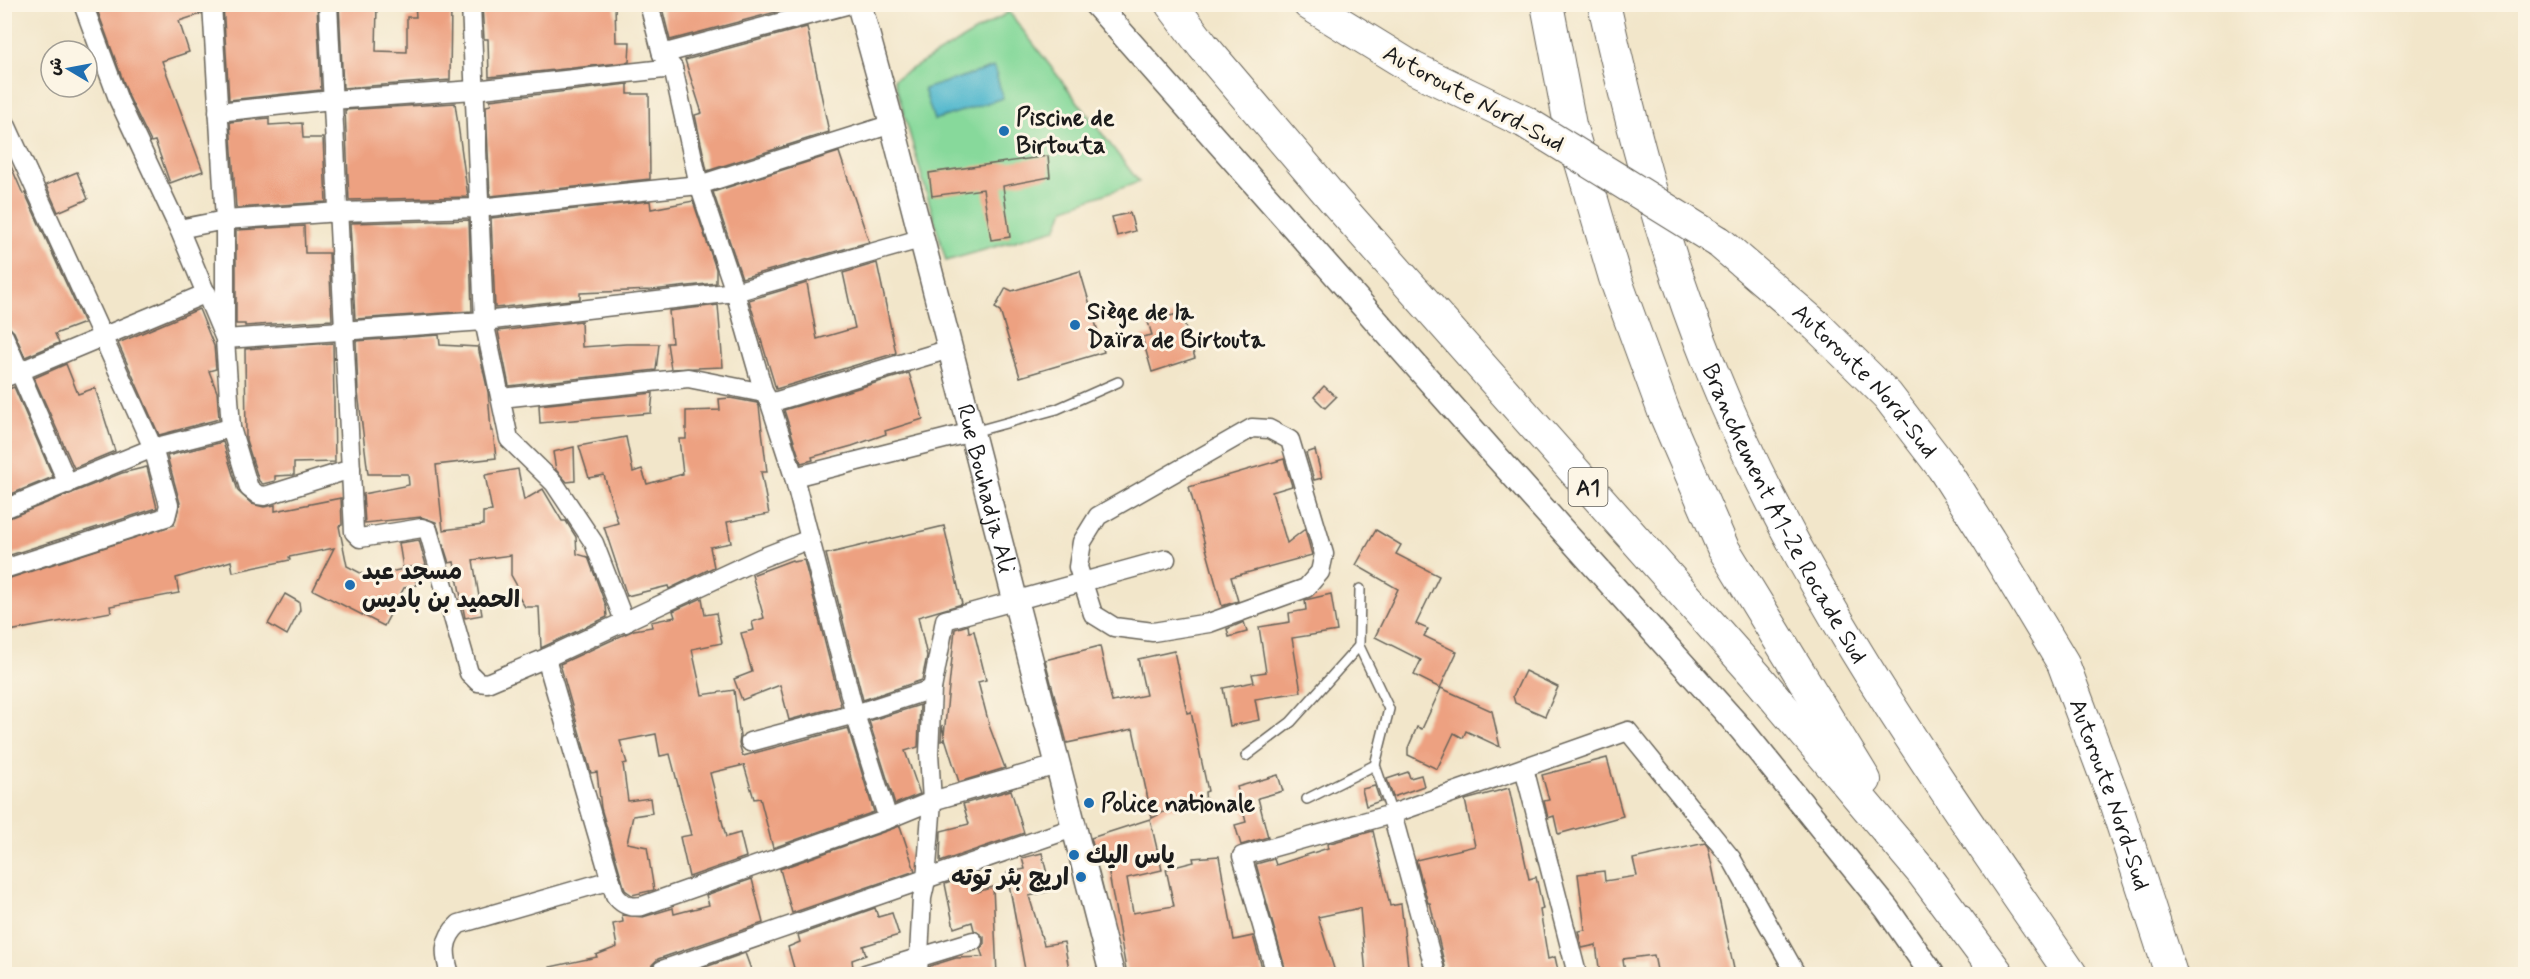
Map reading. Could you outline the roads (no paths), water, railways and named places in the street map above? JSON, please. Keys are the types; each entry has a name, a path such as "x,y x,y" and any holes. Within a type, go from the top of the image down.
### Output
{"highway":[{"path":"1146,4 1251,102"},
{"name":"A1","path":"1171,4 1334,200 1759,679 1922,872 1998,975"},
{"name":"Autoroute Nord-Sud","path":"1309,4 1413,68 1525,122 1719,242 1817,326 1887,395 1942,468 1989,540 2063,663 2115,802 2171,975"},
{"path":"1546,4 1570,125 1615,278 1664,412 1723,548 1922,872"},
{"name":"Branchement A1-2e Rocade Sud","path":"1604,4 1629,117 1674,267 1713,372 1765,487 1814,581 1860,661 2071,975"}],"main road":[{"name":"Rue Bouhadja Ali","path":"859,4 1112,975"},
{"path":"1096,4 1479,438 1742,730 1887,909 1932,975"}],"street":[{"path":"83,4 119,101 179,229 225,339"},
{"path":"212,4 225,220 225,339 231,428 249,488 258,495 265,496 351,469"},
{"path":"328,4 356,536 360,538 422,528 428,530 469,673 478,682 487,683 625,623 760,558 810,539"},
{"path":"471,4 484,321 509,440 554,483 594,543 625,623"},
{"path":"649,4 667,61 699,185 794,477 855,714 888,819"},
{"path":"218,112 332,100 474,90 667,61 850,4"},
{"path":"4,120 153,448 169,505 166,517 4,569"},
{"path":"179,229 225,220 340,212 479,208 699,185 892,124"},
{"path":"225,339 484,321 735,292 920,239"},
{"path":"12,375 207,293"},
{"path":"4,336 12,375 68,484"},
{"path":"501,398 688,378 767,398 950,349"},
{"path":"4,509 153,448 231,428"},
{"path":"1252,428 1269,429 1290,440 1324,554 1320,572 1306,588 1209,623 1153,632 1114,627 1093,614 1082,582 1078,567 1082,542 1098,516 1252,428"},
{"path":"794,477 972,432"},
{"path":"918,975 922,898 926,880 932,801 929,753 932,689 945,620 1166,559"},
{"path":"546,658 611,879 619,901 629,907 636,907 888,819 932,801 1057,765"},
{"path":"750,742 855,714 932,689"},
{"path":"1276,975 1242,856 1392,814 1628,731 1731,858 1796,975"},
{"path":"1524,768 1577,975"},
{"path":"1392,814 1436,975"},
{"path":"660,975 662,970 1073,828"},
{"path":"450,975 445,946 452,930 459,924 611,879"},
{"path":"864,975 973,940"}],"lane":[{"path":"972,432 1057,409 1118,382"},
{"path":"1360,589 1359,646 1389,709 1375,765 1392,814"},
{"path":"1246,756 1291,722 1359,646"},
{"path":"1307,799 1375,765"}],"water":[{"path":"994,67 1003,98 934,120 924,89"}],"place":[{"name":"Piscine de Birtouta","path":"1004,131"},
{"name":"Siège de la Daïra de Birtouta","path":"1075,325"},
{"name":"مسجد عبد الحميد بن باديس","path":"350,585"},
{"name":"Police nationale","path":"1089,803"},
{"name":"ياس اليك","path":"1074,855"},
{"name":"اريج بئر توته","path":"1081,877"}]}
